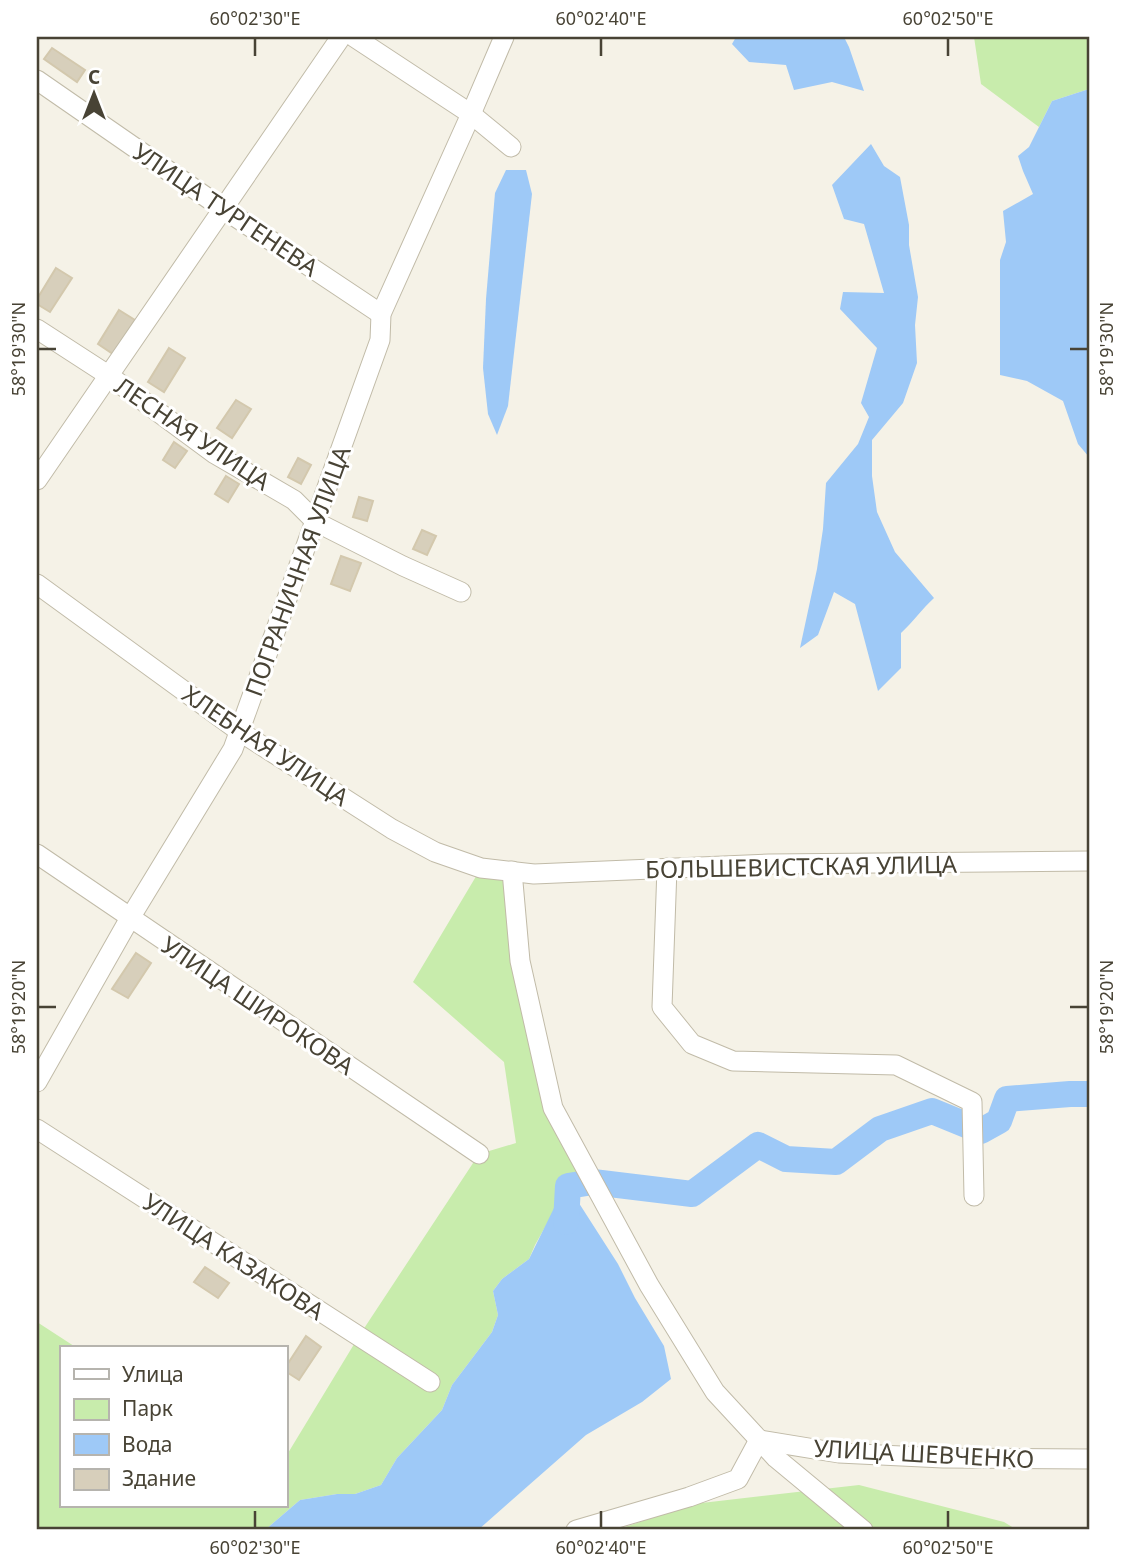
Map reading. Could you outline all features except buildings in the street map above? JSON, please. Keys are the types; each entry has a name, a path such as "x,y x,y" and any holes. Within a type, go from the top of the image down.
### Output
{"street":[{"path":"37,480 341,37"},
{"path":"354,37 471,114 511,147"},
{"name":"ПОГРАНИЧНАЯ УЛИЦА","path":"37,1082 130,918 233,749 380,340 381,314 504,37"},
{"name":"УЛИЦА ТУРГЕНЕВА","path":"37,79 222,208 381,314"},
{"name":"ЛЕСНАЯ УЛИЦА","path":"37,329 108,375 215,454 295,500 316,522 461,592"},
{"name":"ХЛЕБНАЯ УЛИЦА","path":"37,583 239,731 392,829 435,852 481,868 512,871"},
{"name":"УЛИЦА ШИРОКОВА","path":"37,854 479,1154"},
{"name":"БОЛЬШЕВИСТСКАЯ УЛИЦА","path":"512,871 534,874 769,864 1089,861"},
{"path":"667,868 662,1007 692,1044 733,1061 897,1065 972,1102 974,1189"},
{"path":"512,871 520,961 553,1108 649,1285 715,1392 776,1458 863,1530"},
{"name":"УЛИЦА КАЗАКОВА","path":"37,1129 430,1382"},
{"path":"576,1530 689,1497 738,1479 759,1440"},
{"name":"УЛИЦА ШЕВЧЕНКО","path":"759,1440 839,1454 1089,1459"}],"green space":[{"path":"974,37 1089,37 1089,89 1052,101 1039,127 981,84"},
{"path":"481,868 512,871 553,1107 593,1182 568,1186 529,1259 502,1279 493,1291 498,1315 492,1332 452,1385 442,1410 397,1458 381,1485 355,1494 300,1500 265,1530 37,1530 37,1322 74,1346 60,1346 60,1508 287,1508 287,1455 359,1336 479,1154 516,1143 504,1062 413,982"},
{"path":"859,1485 1004,1522 1017,1530 616,1530 693,1504"}],"water":[{"path":"736,37 844,37 864,91 832,82 794,90 786,65 749,62 732,44"},
{"path":"1089,89 1089,457 1078,444 1063,401 1027,381 1000,375 1000,260 1006,242 1003,211 1033,194 1018,156 1029,147 1052,101"},
{"path":"871,144 884,166 900,177 918,297 915,325 917,363 903,403 872,440 872,476 877,512 895,552 934,598 901,633 901,668 878,691 855,604 834,592 818,635 800,648 817,569 826,483 858,444 869,417 861,403 877,348 840,309 843,292 884,293 864,224 844,219 832,185"},
{"path":"506,170 526,170 532,194 508,406 497,435 488,414 483,368 495,193"},
{"path":"568,1186 618,1264 664,1346 671,1379 642,1402 586,1435 478,1530 265,1530 300,1500 355,1494 381,1485 397,1458 442,1410 452,1385 492,1332 498,1315 493,1291 502,1279 529,1259"}],"waterway":[{"path":"566,1222 568,1186 593,1182 692,1194 758,1145 786,1159 836,1162 880,1129 932,1111 981,1131 999,1121 1007,1099 1089,1094"}]}
